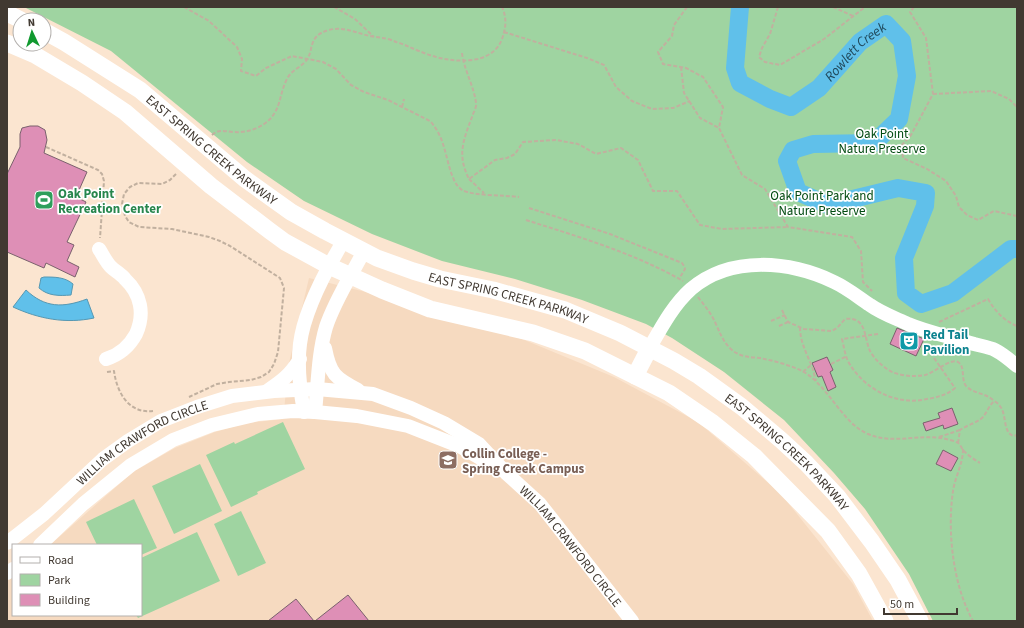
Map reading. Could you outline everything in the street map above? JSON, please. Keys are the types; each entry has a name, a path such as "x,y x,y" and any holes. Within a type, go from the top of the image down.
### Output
{"main road":[{"name":"EAST SPRING CREEK PARKWAY","path":"52,36 123,78 140,90 228,166 291,212 377,258 440,279 493,290 565,310 620,333 699,376 742,407 806,463 837,496 872,542 898,580 920,621"},
{"name":"EAST SPRING CREEK PARKWAY","path":"7,43 34,55 82,82 125,112 211,186 284,242 329,266 350,277 430,309 533,333 585,351 669,393 713,423 754,456 828,531 859,574 885,621"},
{"path":"635,376 649,349"}],"lane":[{"path":"309,412 300,390 300,344 306,320 329,266 344,240"},
{"path":"100,249 112,268 124,277 134,289 140,300 141,306 140,322 134,338 125,349 106,365"},
{"path":"309,412 317,389 320,355 326,328 334,307 364,251"},
{"path":"649,349 670,314 686,295 703,281 725,270 767,264 802,270 819,275 836,282 870,306 890,316 929,331 994,350 1017,366"},
{"path":"323,342 328,363 335,376 365,394"},
{"path":"267,392 286,379 300,360"},
{"name":"WILLIAM CRAWFORD CIRCLE","path":"7,543 44,514 104,458 161,421 232,396 317,389 372,394 411,408 444,424 478,444 506,473 540,504 632,621"},
{"name":"WILLIAM CRAWFORD CIRCLE","path":"41,544 83,504 131,465 173,440 212,425 258,414 293,411 309,412 357,416 408,426 459,446 506,473"}],"path":[{"path":"184,7 209,21 237,47 242,59 241,71 256,76 266,68 292,56 329,65 341,73 351,85 358,89 402,107 430,121 436,127 443,143 451,174 457,186 468,192 519,197"},
{"path":"334,7 355,19 375,37"},
{"path":"213,135 217,131 221,130 244,132 256,129 266,123 274,114 280,103 286,79 293,71 308,59 314,39 318,35 329,30 339,28 346,29 396,42 429,55 447,60 463,61 480,58 493,52 500,44 506,21 502,7"},
{"path":"687,7 674,25 672,36 658,52 663,64 686,68 703,77 723,107 719,128"},
{"path":"778,7 770,34 759,57 765,62 780,65 824,39 865,7"},
{"path":"832,7 853,16"},
{"path":"914,7 910,12 926,38 933,94 911,135 902,145 903,158 946,181 956,196 959,208 967,215 978,220 994,211 1017,216"},
{"path":"504,32 588,58 604,65 616,88 632,101 652,109 673,108 690,102"},
{"path":"462,53 463,61 477,104 465,134 461,150 465,170 469,179 484,194"},
{"path":"681,67 684,93 700,118 719,128 742,175 765,189 788,227"},
{"path":"933,94 991,91 1009,99 1017,107"},
{"path":"402,107 404,99"},
{"path":"469,179 495,160 507,158 515,154 523,142 556,140 578,144 596,154 621,148 638,160 653,191 677,191 700,225 722,229 788,227 852,237 861,251 863,282 874,293"},
{"path":"46,147 98,170 102,174 104,181 100,249"},
{"path":"176,174 170,180 162,184 138,183 124,194 122,204 123,212 129,222 139,227 178,230 220,241 280,278 284,288 278,352 274,364 269,372 261,377 251,380 216,384 184,399"},
{"path":"529,208 610,234 682,263 685,268 679,279"},
{"path":"934,324 988,299 995,311 1010,324 1017,326"},
{"path":"782,310 788,322 800,327 832,330 837,328 846,319 852,318 858,321 862,326 871,352 884,366 892,372 901,375 926,375 950,361 960,363 964,383 968,387 989,396 999,404 1003,409 1007,429 1011,435 1017,435"},
{"path":"771,321 785,315"},
{"path":"779,326 788,322"},
{"path":"800,327 802,344 812,365 817,382 849,419 858,428 869,435 881,438 896,439 939,437 960,430 982,418 994,401"},
{"path":"878,334 842,339 847,356 857,374 866,384 878,392 908,401 919,401 950,392 956,388 934,358"},
{"path":"831,364 834,364 847,356"},
{"path":"106,365 114,372 119,390 130,406 144,411 158,410"},
{"path":"803,372 812,365"},
{"path":"958,443 960,430"},
{"path":"939,437 958,443 963,450 980,463"},
{"path":"963,450 963,456 953,490 951,540 960,587 973,621"}],"shaded area":[{"name":"Collin College - Spring Creek Campus","path":"309,278 362,291 522,339 614,377 698,422 781,494 853,584 873,621 7,621 7,580 12,576 12,616 142,616 142,544 51,544 133,472 175,448 215,432 246,423 283,419 289,363"}],"green space":[{"name":"Oak Point Park and Nature Preserve","path":"24,7 1017,7 1017,621 933,621 909,574 865,509 834,473 784,420 724,372 672,338 646,324 582,300 515,279 442,261 372,234 304,201 247,162 111,51 52,21 52,12 34,12"},
{"path":"283,422 305,469 257,492 258,494 231,507 206,455 234,442 235,444"},
{"path":"200,464 222,511 174,534 152,486"},
{"path":"134,499 157,548 142,555 142,544 97,544 86,522"},
{"path":"241,511 266,563 238,576 214,524"},
{"path":"197,532 220,581 138,618 137,616 142,616 142,558"}],"water":[{"path":"41,278 60,278 73,284 71,295 54,295 42,291 39,288"},
{"path":"26,290 40,300 55,305 70,304 87,299 94,318 84,320 53,319 33,315 13,307"}],"building":[{"name":"Oak Point Recreation Center","path":"38,126 45,130 47,140 44,153 87,172 76,197 86,202 67,242 74,245 67,261 79,267 75,277 46,263 44,268 7,252 7,174 20,147 20,134 22,128"},
{"path":"897,328 924,339 916,356 890,344"},
{"path":"827,357 833,370 830,372 836,387 828,391 822,376 818,377 812,363"},
{"path":"952,408 958,424 944,429 943,425 926,431 923,423 940,418 938,413"},
{"path":"943,450 958,458 951,471 936,464"},
{"path":"348,595 369,621 315,621"},
{"path":"296,599 314,621 268,621"}],"waterway":[{"name":"Rowlett Creek","path":"740,7 735,68 740,83 770,99 791,107 819,88 860,42 886,24 902,41 907,76 899,119 874,143 813,144 793,150 787,161 798,192 828,205 898,188 926,193 925,206 904,258 906,293 921,304 953,293 1011,249 1017,249"}],"place":[{"name":"Oak Point Recreation Center","path":"44,200"},
{"name":"Red Tail Pavilion","path":"909,341"},
{"name":"Collin College - Spring Creek Campus","path":"448,460"}],"park label":[{"name":"Oak Point Nature Preserve","path":"882,140"}]}
